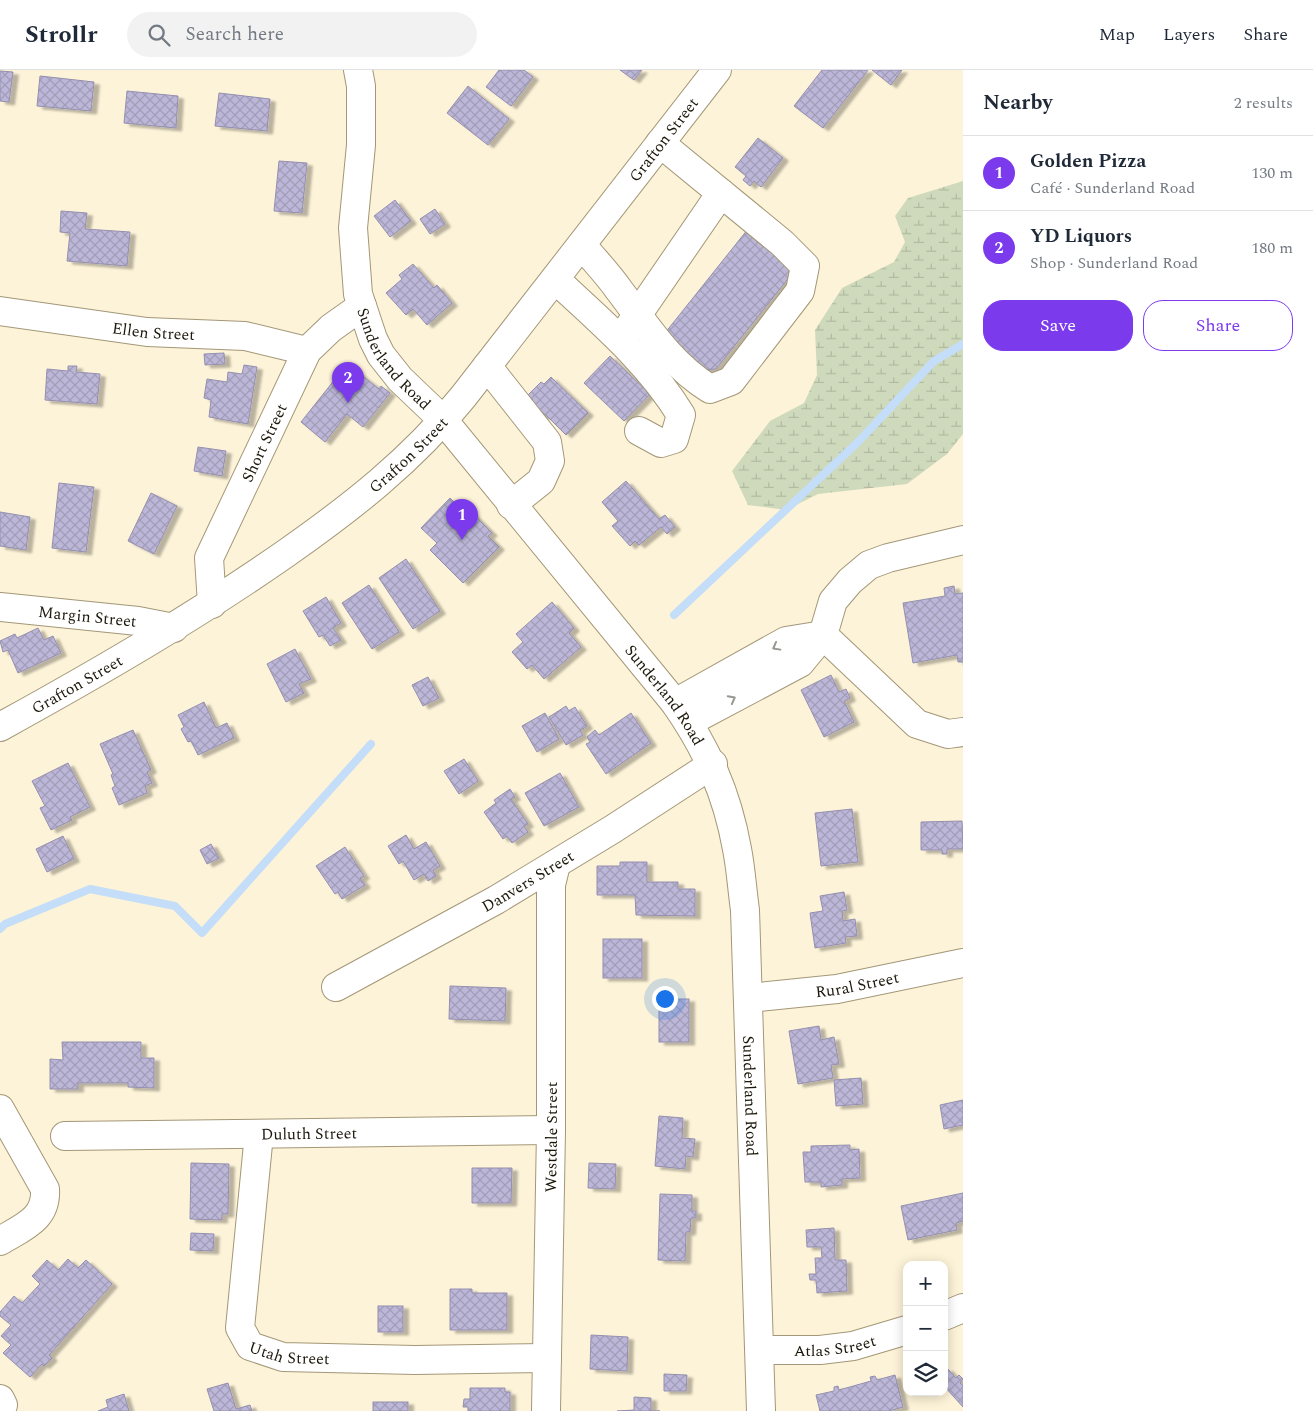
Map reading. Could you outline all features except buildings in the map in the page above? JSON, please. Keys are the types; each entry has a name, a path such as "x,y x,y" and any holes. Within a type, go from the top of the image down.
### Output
{"main road":[{"name":"Sunderland Road","path":"358,70 362,120 353,236 355,272 362,306 381,355 400,379 444,420 511,505 682,712 712,764 737,849 745,910 761,1411"},
{"name":"Grafton Street","path":"0,727 174,628 212,604 352,506 396,469 444,420 556,279 717,70"},
{"path":"582,245 658,343 688,375 710,389 731,381 800,291 805,266 782,242 660,143"},
{"path":"619,340 721,193"},
{"path":"556,279 619,340 666,390 681,415 674,439 661,443 639,431"},
{"name":"Short Street","path":"212,604 209,558 307,351 331,328 362,306"},
{"name":"Ellen Street","path":"0,310 147,332 245,336 307,351"},
{"path":"487,366 547,442 550,461 542,481 511,505"},
{"path":"823,635 833,601 850,581 868,565 888,558 963,540"},
{"name":"Margin Street","path":"0,607 138,621 174,628"},
{"path":"682,712 786,641 823,635"},
{"path":"823,635 917,724 948,734 963,732"},
{"name":"Danvers Street","path":"336,987 453,925 556,864 712,764"},
{"name":"Westdale Street","path":"546,1411 551,1130 551,885 556,864"},
{"name":"Rural Street","path":"749,998 837,989 963,963"},
{"path":"0,1109 45,1188 46,1201 39,1216 0,1241"},
{"name":"Duluth Street","path":"66,1136 551,1130"},
{"name":"Utah Street","path":"259,1134 240,1328 250,1346 283,1358 415,1360 546,1358"},
{"path":"948,1314 963,1308"},
{"name":"Atlas Street","path":"760,1350 828,1349 853,1346 903,1331"}],"green space":[{"path":"963,181 963,434 947,454 907,484 818,494 786,510 748,505 732,471 770,421 804,403 817,375 815,330 842,288 894,262 905,242 895,216 908,198"}],"waterway":[{"path":"674,615 858,442 934,361 963,344"},
{"path":"0,929 5,924 90,889 175,906 202,933 371,744"}],"place":[{"name":"YD Liquors","path":"348,403"},
{"name":"Golden Pizza","path":"462,540"}]}
